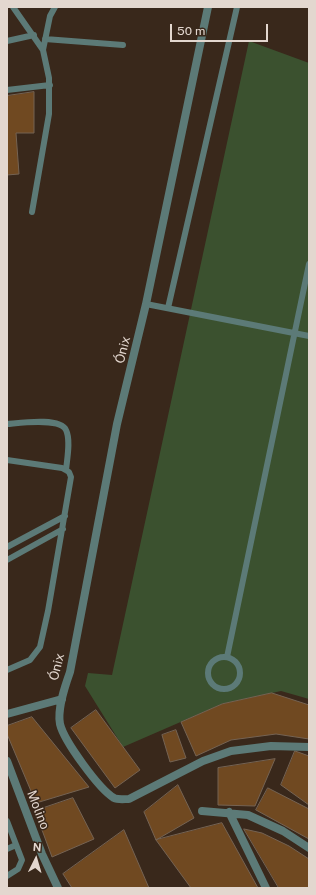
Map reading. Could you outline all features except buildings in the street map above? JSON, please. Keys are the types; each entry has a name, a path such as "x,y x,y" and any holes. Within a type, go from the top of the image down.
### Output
{"street":[{"name":"Ónix","path":"208,7 146,304 117,424 70,672 62,699 60,723 65,736 97,783 115,799 129,799 203,761 231,751 270,746 309,747"},
{"path":"7,714 62,699"},
{"name":"Molino","path":"7,761 42,854 58,888"},
{"path":"202,811 229,812 248,815 283,831 309,848"},
{"path":"229,812 266,888"}],"lane":[{"path":"13,7 34,35 43,50 50,85 49,114 32,212"},
{"path":"43,50 50,16 55,7"},
{"path":"168,308 238,7"},
{"path":"7,41 34,35"},
{"path":"45,39 123,45"},
{"path":"7,90 50,85"},
{"path":"227,657 309,264"},
{"path":"146,304 309,336"},
{"path":"7,424 52,422 61,424 66,430 68,439 66,470 71,477 40,648 30,660 7,669"},
{"path":"7,460 66,470"},
{"path":"7,548 65,516"},
{"path":"7,560 62,530"},
{"path":"26,538 29,548"},
{"path":"227,657 236,662 240,671 239,680 232,687 222,689 213,684 208,675 210,666 217,659 227,657"},
{"path":"7,821 21,863 18,869 7,876"},
{"path":"7,849 16,845"}],"green space":[{"path":"249,41 309,63 309,699 281,691 222,704 123,747 85,686 88,673 112,675"}]}
